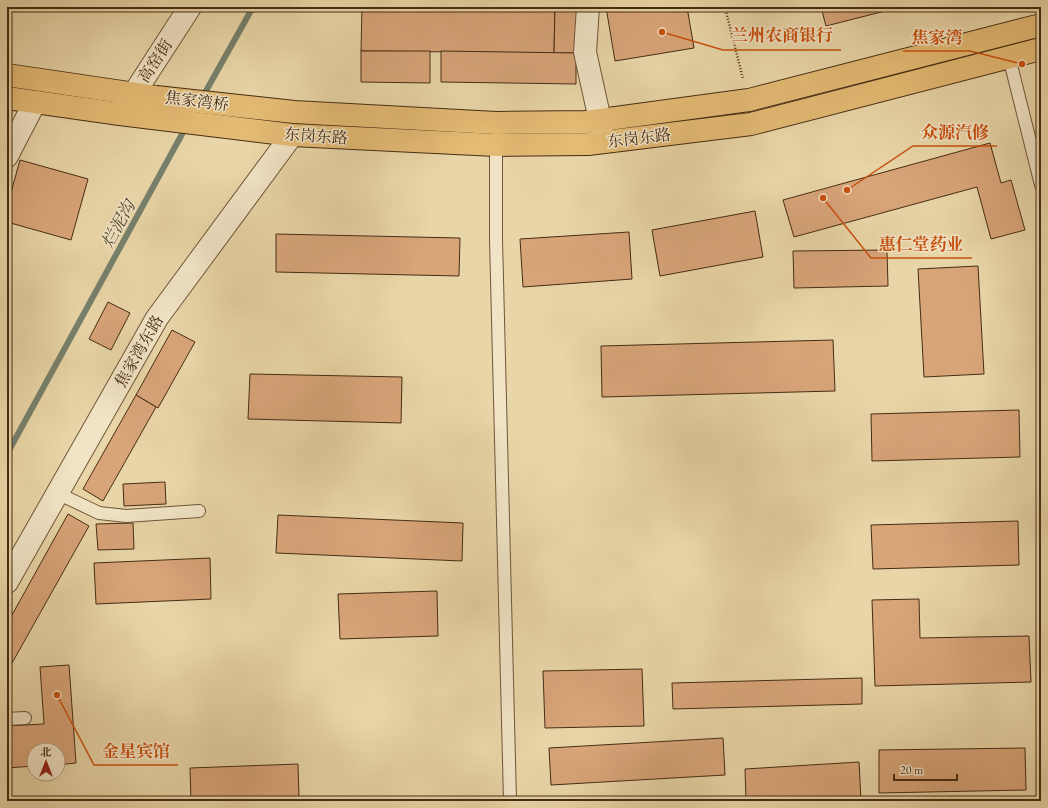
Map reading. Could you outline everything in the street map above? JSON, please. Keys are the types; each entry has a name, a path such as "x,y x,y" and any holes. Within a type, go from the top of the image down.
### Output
{"main road":[{"name":"东岗东路","path":"238,106 294,112 496,123 586,122 748,100 1041,25"},
{"name":"东岗东路","path":"228,127 292,135 496,145 588,144 751,124 1041,49"},
{"path":"7,75 135,92"},
{"name":"焦家湾桥","path":"135,92 238,106"},
{"path":"7,98 120,114"},
{"name":"焦家湾桥","path":"120,114 228,127"}],"street":[{"name":"高窑街","path":"120,114 190,7"},
{"path":"588,7 585,52 600,120 603,142"},
{"path":"7,156 35,102"},
{"name":"焦家湾东路","path":"7,582 157,318 292,135"}],"lane":[{"path":"1009,57 1041,185"},
{"path":"496,123 496,239 510,801"},
{"path":"57,493 99,513 126,516 199,511"},
{"path":"7,719 25,718"}],"path":[{"path":"725,7 748,100"}],"building":[{"path":"362,7 555,7 554,53 361,51"},
{"path":"555,7 577,7 576,53 554,53"},
{"path":"606,7 687,7 694,48 615,61"},
{"path":"821,7 901,7 826,26"},
{"path":"361,51 430,51 430,83 361,82"},
{"path":"441,51 576,53 576,84 441,82"},
{"path":"1041,128 1041,148 1036,130"},
{"path":"990,143 1001,183 1011,180 1025,230 991,239 977,187 794,237 783,200"},
{"path":"20,160 88,179 71,240 7,222 7,207"},
{"path":"755,211 763,257 660,276 652,230"},
{"path":"629,232 632,279 523,287 520,239"},
{"path":"276,234 460,238 459,276 276,272"},
{"path":"887,250 888,286 794,288 793,251"},
{"path":"978,266 984,374 924,377 918,269"},
{"path":"108,302 130,313 111,350 89,339"},
{"path":"172,330 195,342 158,408 136,395"},
{"path":"833,340 835,391 602,397 601,346"},
{"path":"250,374 402,377 401,423 248,419"},
{"path":"136,395 156,407 103,501 83,489"},
{"path":"1019,410 1020,457 872,461 871,414"},
{"path":"165,482 166,504 124,506 123,484"},
{"path":"68,514 89,526 7,672 7,624"},
{"path":"278,515 463,523 462,561 276,553"},
{"path":"1018,521 1019,565 873,569 871,525"},
{"path":"133,523 134,549 98,550 96,524"},
{"path":"210,558 211,599 96,604 94,563"},
{"path":"437,591 438,636 340,639 338,594"},
{"path":"919,599 920,638 1029,636 1031,682 875,686 872,600"},
{"path":"69,665 76,763 66,764 66,742 26,742 26,767 7,768 7,726 44,724 40,667"},
{"path":"642,669 644,726 545,728 543,671"},
{"path":"862,678 862,704 673,709 672,683"},
{"path":"723,738 725,775 551,785 549,748"},
{"path":"1025,748 1026,790 879,793 879,750"},
{"path":"859,762 861,801 746,801 745,769"},
{"path":"298,764 299,798 191,801 190,768"}],"waterway":[{"name":"烂泥沟","path":"202,98 253,7"},
{"name":"烂泥沟","path":"7,454 187,125"}],"place":[{"name":"兰州农商银行","path":"662,32"},
{"name":"焦家湾","path":"1022,64"},
{"name":"众源汽修","path":"847,190"},
{"name":"惠仁堂药业","path":"823,198"},
{"name":"金星宾馆","path":"57,695"}]}
